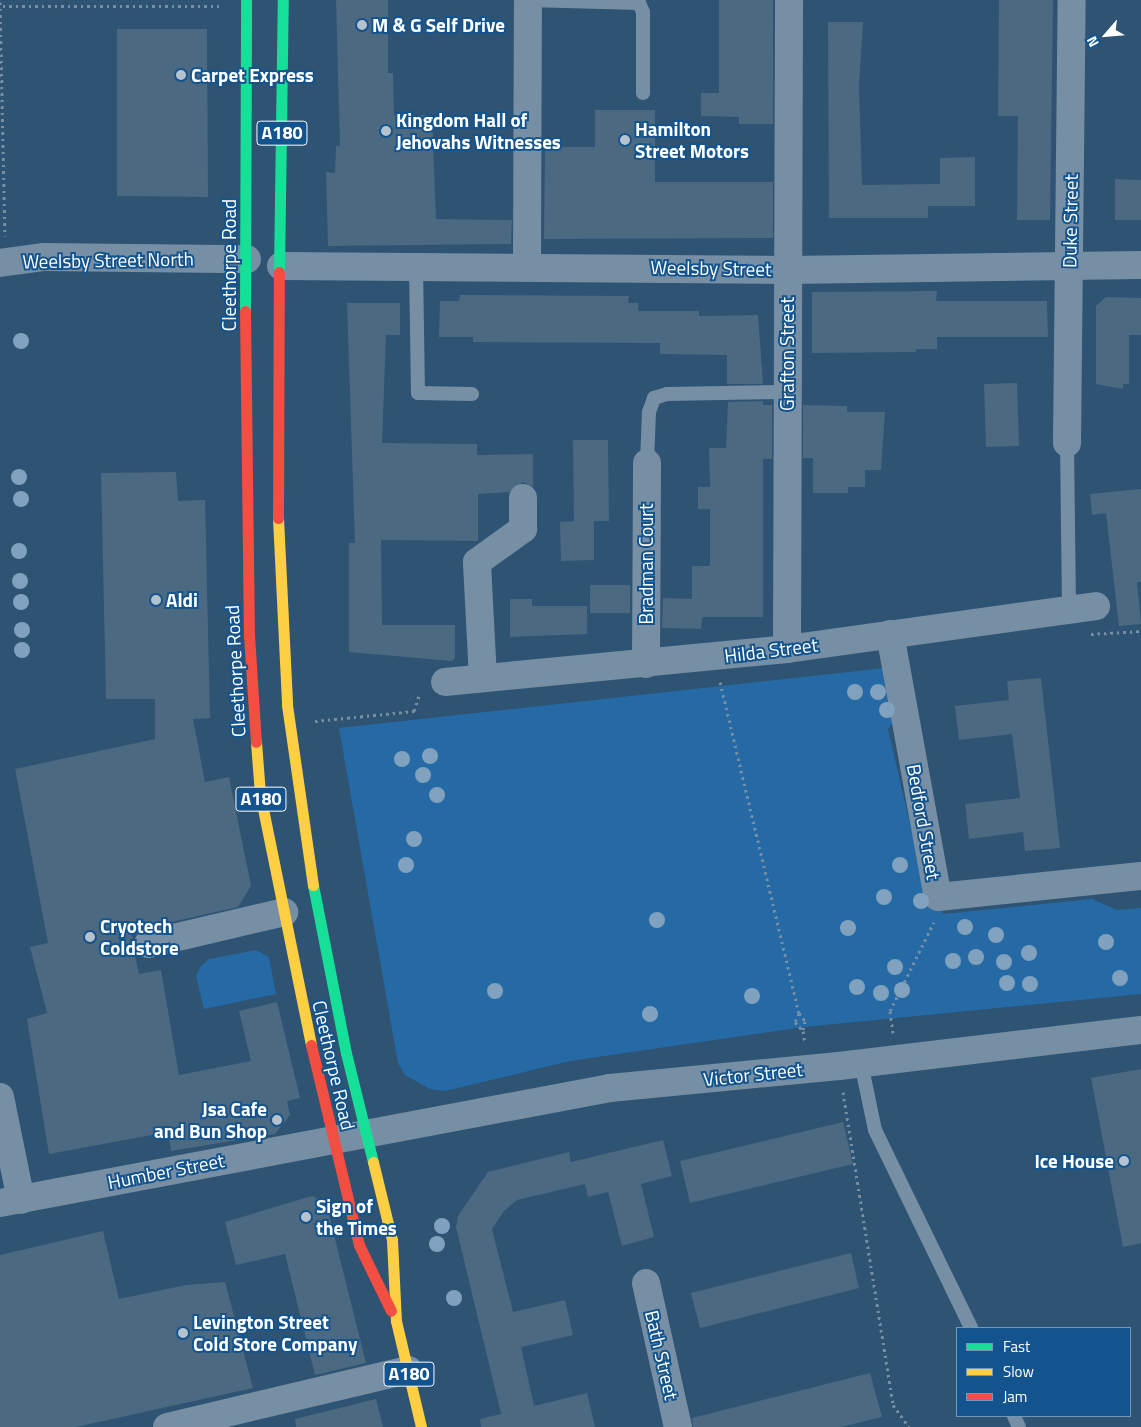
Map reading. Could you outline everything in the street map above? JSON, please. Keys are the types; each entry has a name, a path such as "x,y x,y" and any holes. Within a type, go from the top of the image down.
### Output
{"main road":[{"name":"Cleethorpe Road","path":"283,0 278,581 289,723 302,827 346,1053 392,1240 396,1321 421,1427"},
{"name":"Cleethorpe Road","path":"246,3 249,636 260,794 333,1138 359,1246 396,1321"}],"street":[{"path":"527,266 528,0"},
{"name":"Grafton Street","path":"787,649 789,0"},
{"name":"Duke Street","path":"1068,442 1072,0"},
{"name":"Weelsby Street North","path":"3,263 43,257 247,259"},
{"name":"Weelsby Street","path":"281,266 527,266 788,270 1070,264 1141,265"},
{"name":"Bradman Court","path":"646,664 647,463"},
{"path":"483,678 477,562 523,529 523,498"},
{"name":"Hilda Street","path":"445,682 787,649 1096,606"},
{"name":"Bedford Street","path":"890,634 938,897 1141,876"},
{"path":"148,944 284,912"},
{"name":"Victor Street","path":"333,1138 610,1088 809,1069 1141,1030"},
{"path":"0,1097 11,1201"},
{"name":"Humber Street","path":"11,1201 333,1138"},
{"name":"Bath Street","path":"646,1283 678,1427"},
{"path":"166,1427 408,1370"}],"lane":[{"path":"528,0 639,3 643,12 643,93"},
{"path":"416,266 418,393 472,394"},
{"path":"647,463 649,412 654,398 667,394 787,392"},
{"path":"1068,442 1069,610"},
{"path":"850,1064 875,1130 971,1327"}],"path":[{"path":"3,263 1,4 246,3"},
{"path":"714,656 798,1013 796,1022 803,1031"},
{"path":"289,723 414,711 423,684 445,682"},
{"path":"897,1058 890,1011 946,896"},
{"path":"798,1013 805,1021 803,1031 809,1069"},
{"path":"850,1064 893,1405 909,1427"}],"shaded area":[{"path":"885,668 896,718 888,729 913,837 927,845 943,914 1092,899 1117,910 1141,908 1141,994 804,1027 570,1061 445,1091 430,1089 405,1075 398,1063 339,728"},
{"path":"256,950 269,957 276,994 204,1009 196,976 201,966 209,959"}],"building":[{"path":"336,0 388,0 388,73 393,73 394,115 432,115 436,219 512,220 511,244 328,246 326,172 335,173 336,146 340,146"},
{"path":"719,0 773,0 773,124 739,124 739,117 701,116 701,93 719,93"},
{"path":"999,0 1053,0 1050,220 1017,220 1018,116 998,116"},
{"path":"828,22 863,22 859,86 862,185 940,184 940,158 975,157 975,206 928,206 928,218 829,218"},
{"path":"117,29 207,29 208,197 117,196"},
{"path":"595,110 655,110 655,182 773,182 773,238 544,239 545,147 595,147"},
{"path":"1115,179 1141,180 1141,220 1115,220"},
{"path":"937,291 936,301 1047,301 1048,337 937,337 937,349 916,349 916,352 812,353 812,292"},
{"path":"460,295 629,296 628,303 638,303 638,311 699,311 699,316 758,315 763,384 727,384 727,355 660,354 660,343 473,342 473,337 439,337 440,301 459,301"},
{"path":"1106,297 1141,298 1141,335 1129,335 1129,384 1123,384 1123,389 1096,384 1096,306"},
{"path":"347,303 400,303 400,335 386,335 382,443 477,444 477,455 533,454 533,487 523,482 509,492 478,494 478,541 381,540 382,625 455,625 455,658 452,661 349,652 349,543 355,543"},
{"path":"1017,383 1019,446 986,447 984,384"},
{"path":"763,401 763,405 772,405 772,459 763,459 763,617 702,617 701,629 662,628 663,598 692,599 692,566 710,566 710,509 698,509 698,487 710,487 709,448 726,448 728,402"},
{"path":"803,405 847,406 847,412 885,412 881,470 865,470 865,487 848,487 848,493 813,493 813,458 803,458"},
{"path":"573,440 608,440 609,521 594,521 594,560 561,561 560,522 574,521"},
{"path":"176,472 178,501 205,500 210,718 193,719 205,782 229,777 251,886 238,907 132,931 133,947 139,974 161,970 179,1075 251,1061 239,1011 277,1002 300,1098 287,1101 290,1115 275,1134 171,1151 168,1132 49,1154 27,1019 47,1013 30,947 48,943 15,769 155,739 155,699 106,699 101,473"},
{"path":"1141,489 1141,582 1137,582 1141,624 1119,626 1106,513 1092,515 1090,494"},
{"path":"590,585 630,585 630,613 590,613"},
{"path":"510,599 532,599 532,606 587,606 587,634 510,637"},
{"path":"1041,678 1060,848 1025,851 1023,832 969,839 965,804 1020,798 1012,734 959,740 955,706 1009,700 1007,681"},
{"name":"Ice House","path":"1141,1069 1141,1243 1123,1247 1091,1078"},
{"path":"843,1122 853,1164 690,1203 680,1161"},
{"path":"663,1140 672,1176 641,1184 654,1237 622,1246 608,1192 588,1197 585,1184 517,1200 504,1211 492,1229 513,1312 565,1300 573,1335 521,1347 534,1406 587,1393 595,1427 481,1427 480,1419 501,1414 456,1227 458,1216 488,1172 569,1152 571,1162"},
{"path":"312,1196 326,1203 366,1363 315,1375 285,1254 236,1265 225,1222"},
{"name":"Levington Street Cold Store Company","path":"103,1231 119,1299 186,1285 225,1282 253,1388 76,1427 0,1427 0,1255"},
{"path":"851,1253 859,1288 700,1328 691,1293"},
{"path":"870,1373 882,1417 841,1427 693,1427 692,1418"},
{"path":"376,1399 383,1427 296,1427 295,1419"}],"traffic: fast":[{"path":"245,311 246,0"},
{"path":"279,272 283,0"},
{"path":"313,885 346,1053 373,1162"}],"traffic: slow":[{"path":"278,518 287,705 313,885"},
{"path":"256,742 260,794 311,1045"},
{"path":"373,1162 392,1240 396,1321 421,1427"}],"traffic: jam":[{"path":"278,518 279,272"},
{"path":"245,311 249,635 256,742"},
{"path":"311,1045 359,1245 391,1311"}],"place":[{"name":"M & G Self Drive","path":"362,25"},
{"name":"Carpet Express","path":"181,75"},
{"name":"Kingdom Hall of Jehovahs Witnesses","path":"386,131"},
{"name":"Hamilton Street Motors","path":"625,140"},
{"name":"Aldi","path":"156,600"},
{"name":"Cryotech Coldstore","path":"90,937"},
{"name":"Jsa Cafe and Bun Shop","path":"277,1120"},
{"name":"Ice House","path":"1124,1161"},
{"name":"Sign of the Times","path":"306,1217"},
{"name":"Levington Street Cold Store Company","path":"183,1333"}]}
